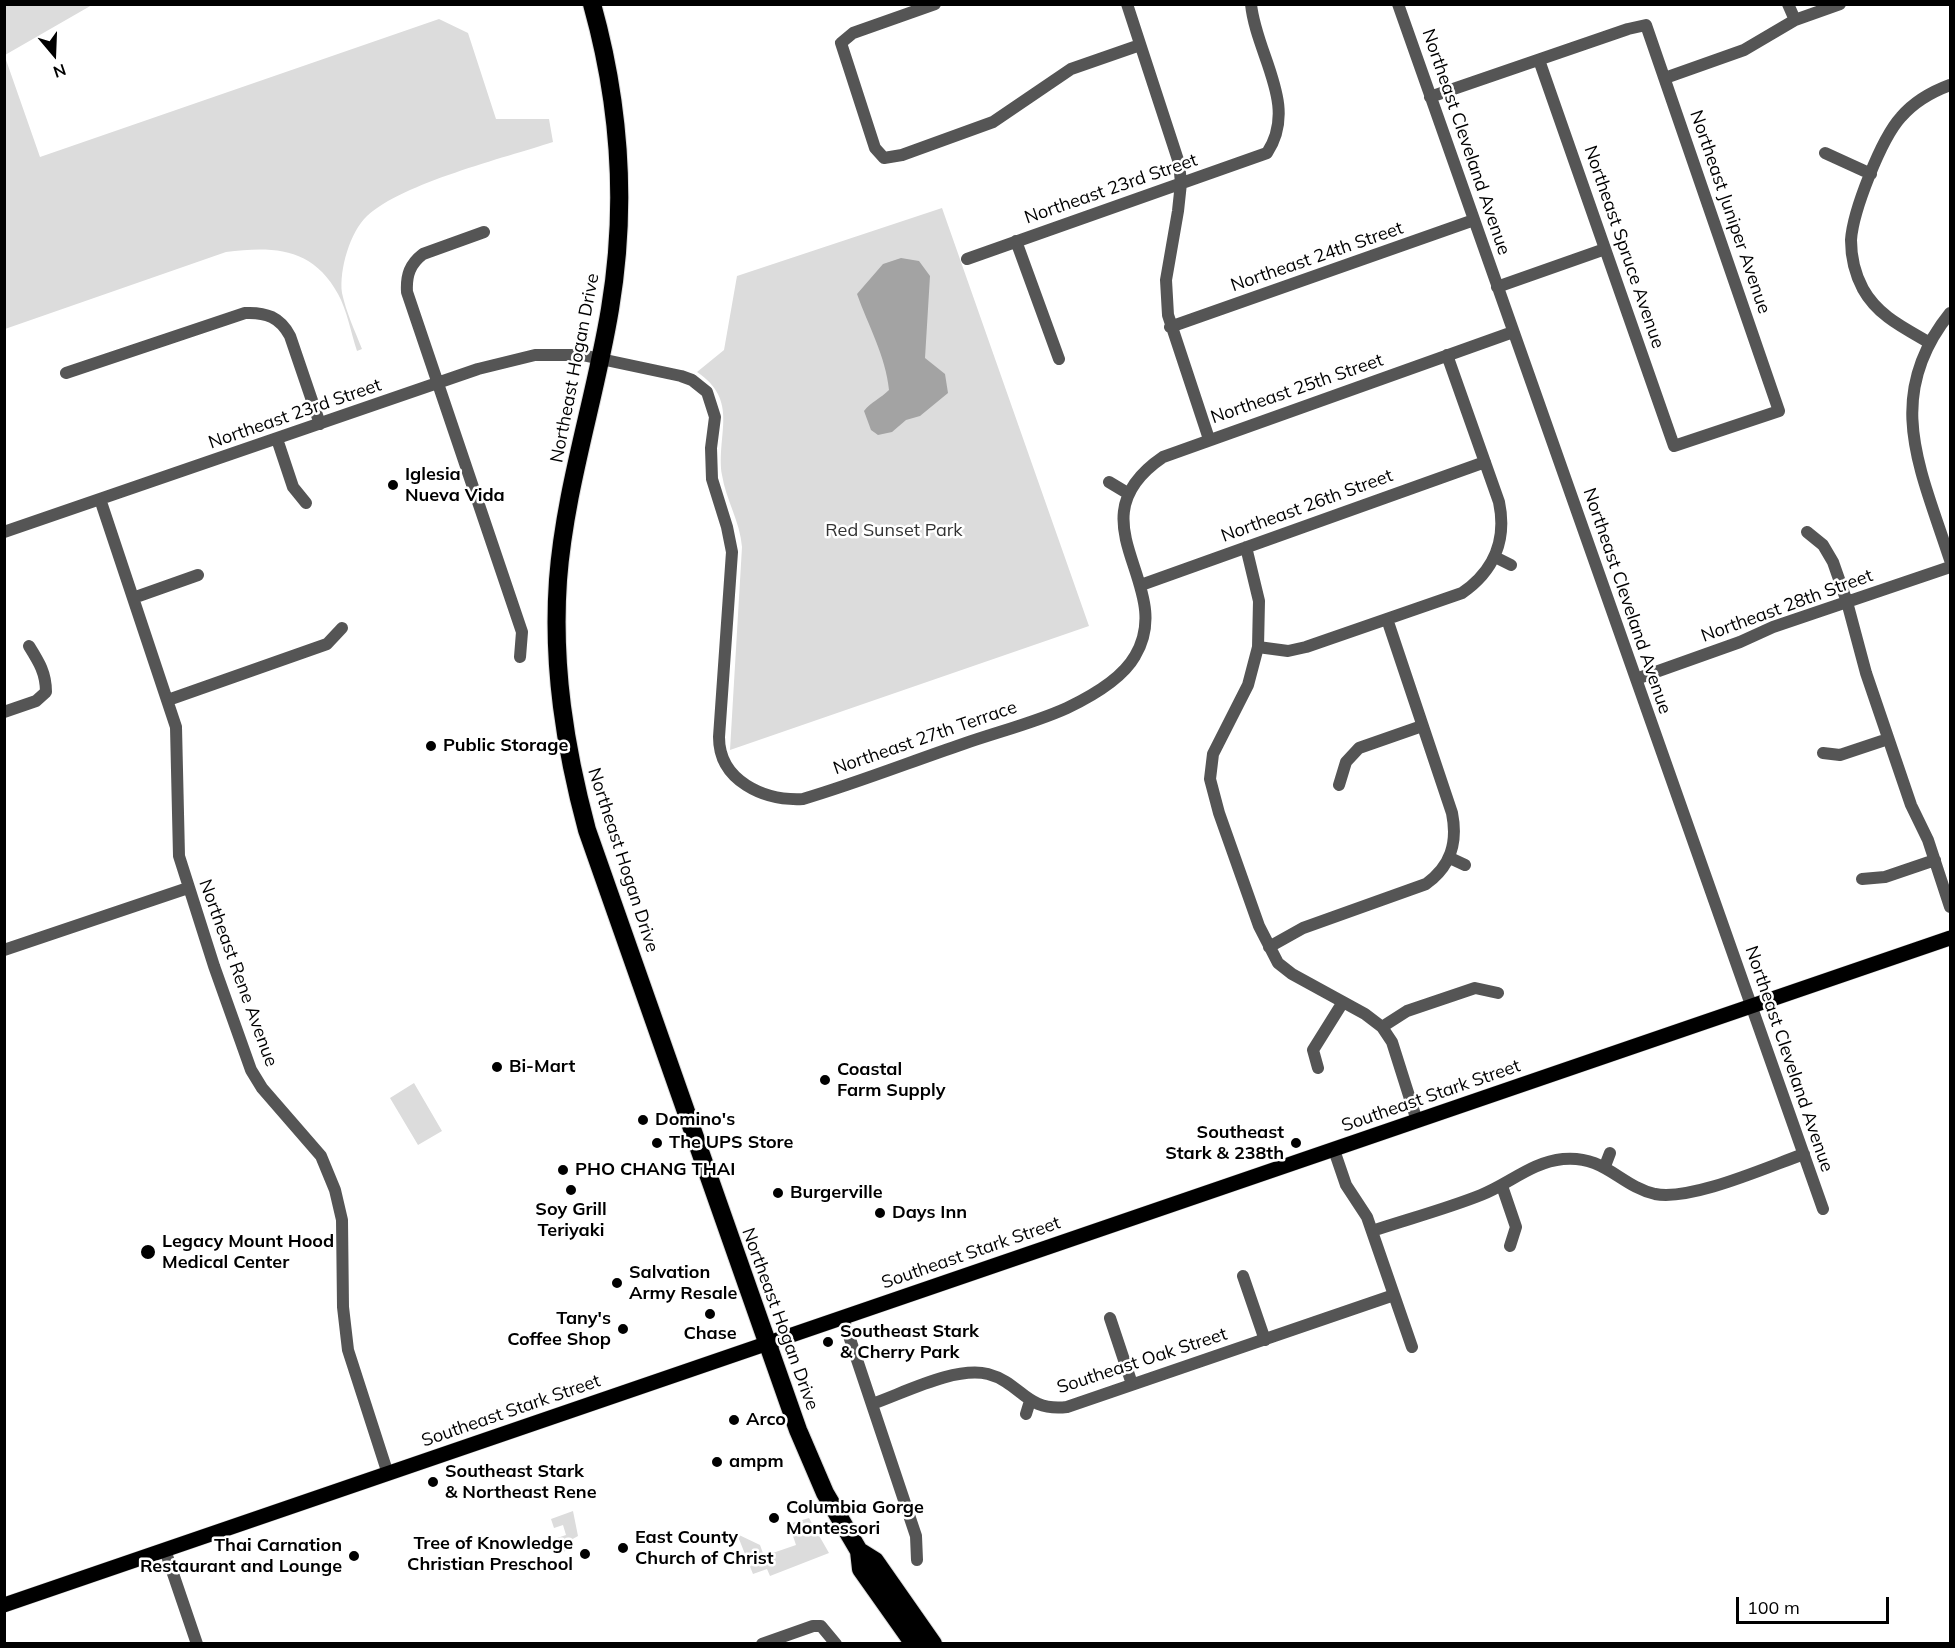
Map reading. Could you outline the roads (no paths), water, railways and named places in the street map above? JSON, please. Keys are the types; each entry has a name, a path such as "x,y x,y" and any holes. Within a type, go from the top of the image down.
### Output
{"highway":[{"name":"Northeast Hogan Drive","path":"592,4 613,99 620,188 617,261 600,359 567,510 560,558 556,634 563,725 587,830 766,1344 810,1461 859,1551 861,1569 914,1644"},
{"name":"Northeast Hogan Drive","path":"859,1551 875,1560 933,1644"}],"main road":[{"name":"Southeast Stark Street","path":"4,1605 1950,938"}],"street":[{"path":"935,4 853,33 842,43 875,148 884,158 902,155 993,122 1071,69 1140,45"},
{"path":"1127,4 1173,139 1181,183 1166,280 1170,327 1209,439"},
{"name":"Northeast 23rd Street","path":"967,259 1268,153 1276,141 1281,108 1253,20 1251,4"},
{"name":"Northeast Cleveland Avenue","path":"1398,4 1823,1209"},
{"path":"1788,4 1795,20"},
{"path":"1665,78 1744,51 1795,20 1840,4"},
{"name":"Northeast Juniper Avenue","path":"1539,60 1646,25 1665,78 1779,411 1674,446"},
{"path":"1430,97 1539,60"},
{"name":"Northeast Spruce Avenue","path":"1539,60 1674,446"},
{"path":"1930,343 1897,324 1877,309 1857,277 1852,252 1853,227 1871,174 1886,140 1899,119 1918,101 1950,85"},
{"path":"1824,153 1871,174"},
{"name":"Northeast 24th Street","path":"1170,327 1474,220"},
{"path":"484,232 423,254 409,269 407,292 522,632 520,657"},
{"path":"1016,241 1059,359"},
{"path":"1497,286 1605,249"},
{"path":"66,373 245,313 259,313 284,324 320,424"},
{"path":"1950,313 1930,343 1919,366 1913,390 1911,428 1915,453 1950,560"},
{"name":"Northeast 25th Street","path":"1130,494 1153,464 1209,439 1513,332"},
{"name":"Northeast 23rd Street","path":"4,532 438,383 523,357 572,354 692,380 707,392 713,408 712,479 732,552 719,747 727,769 742,785"},
{"path":"1258,647 1288,651 1306,647 1462,592 1482,577 1495,556 1501,540 1502,516 1447,355"},
{"path":"277,439 293,487 306,503"},
{"name":"Northeast 26th Street","path":"1141,585 1485,462"},
{"path":"1109,482 1130,494"},
{"name":"Northeast 27th Terrace","path":"742,785 784,798 812,796 1065,709 1113,680 1130,665 1141,644 1146,620 1141,585 1122,528 1130,494"},
{"name":"Northeast Rene Avenue","path":"100,499 168,700 178,744 179,856 188,888 251,1071 262,1088 317,1151 335,1190 343,1228 343,1307 348,1350 388,1474"},
{"path":"1807,532 1823,545 1847,602 1866,673 1911,805 1935,860 1950,907"},
{"path":"1246,547 1259,601 1258,647 1248,686 1213,754 1210,779 1219,813 1259,926 1278,963 1292,974 1382,1027 1392,1042 1418,1121"},
{"path":"1495,556 1512,565"},
{"name":"Northeast 28th Street","path":"1636,679 1950,567"},
{"path":"133,598 198,575"},
{"path":"1269,947 1304,928 1426,884 1436,877 1450,858 1455,838 1453,819 1387,620"},
{"path":"168,700 327,644 342,627"},
{"path":"4,712 36,701 46,692 46,679 42,666 29,646"},
{"path":"1339,785 1346,762 1359,748 1422,726"},
{"path":"1823,753 1840,755 1888,738"},
{"path":"1450,858 1465,865"},
{"path":"1862,879 1885,878 1935,860"},
{"path":"4,950 188,888"},
{"path":"1382,1027 1407,1011 1475,988 1498,993"},
{"path":"1318,1068 1313,1050 1343,1002"},
{"path":"1334,1150 1346,1185 1362,1207 1372,1231 1412,1347"},
{"path":"1605,1166 1610,1153"},
{"path":"1372,1231 1480,1196 1537,1165 1554,1160 1577,1158 1605,1166 1640,1188 1654,1193 1680,1195 1804,1154"},
{"path":"1502,1186 1516,1227 1510,1246"},
{"path":"1243,1276 1265,1340"},
{"name":"Southeast Oak Street","path":"872,1404 964,1372 989,1374 1000,1379 1030,1401 1055,1408 1067,1407 1394,1295"},
{"path":"843,1318 916,1536 917,1560"},
{"path":"1110,1318 1132,1384"},
{"path":"1026,1414 1030,1401"},
{"path":"165,1550 197,1644"},
{"path":"762,1644 813,1626 821,1626 836,1644"}],"place":[{"name":"Iglesia Nueva Vida","path":"393,485"},
{"name":"Public Storage","path":"431,746"},
{"name":"Bi-Mart","path":"497,1067"},
{"name":"Coastal Farm Supply","path":"825,1080"},
{"name":"Domino's","path":"643,1120"},
{"name":"The UPS Store","path":"657,1143"},
{"name":"Southeast Stark & 238th","path":"1296,1143"},
{"name":"PHO CHANG THAI","path":"563,1170"},
{"name":"Soy Grill Teriyaki","path":"571,1190"},
{"name":"Burgerville","path":"778,1193"},
{"name":"Days Inn","path":"880,1213"},
{"name":"Legacy Mount Hood Medical Center","path":"148,1252"},
{"name":"Salvation Army Resale","path":"617,1283"},
{"name":"Chase","path":"710,1314"},
{"name":"Tany's Coffee Shop","path":"623,1329"},
{"name":"Southeast Stark & Cherry Park","path":"828,1342"},
{"name":"Arco","path":"734,1420"},
{"name":"ampm","path":"717,1462"},
{"name":"Southeast Stark & Northeast Rene","path":"433,1482"},
{"name":"Columbia Gorge Montessori","path":"774,1518"},
{"name":"East County Church of Christ","path":"623,1548"},
{"name":"Tree of Knowledge Christian Preschool","path":"585,1554"},
{"name":"Thai Carnation Restaurant and Lounge","path":"354,1556"}],"park label":[{"name":"Red Sunset Park","path":"894,531"}]}
